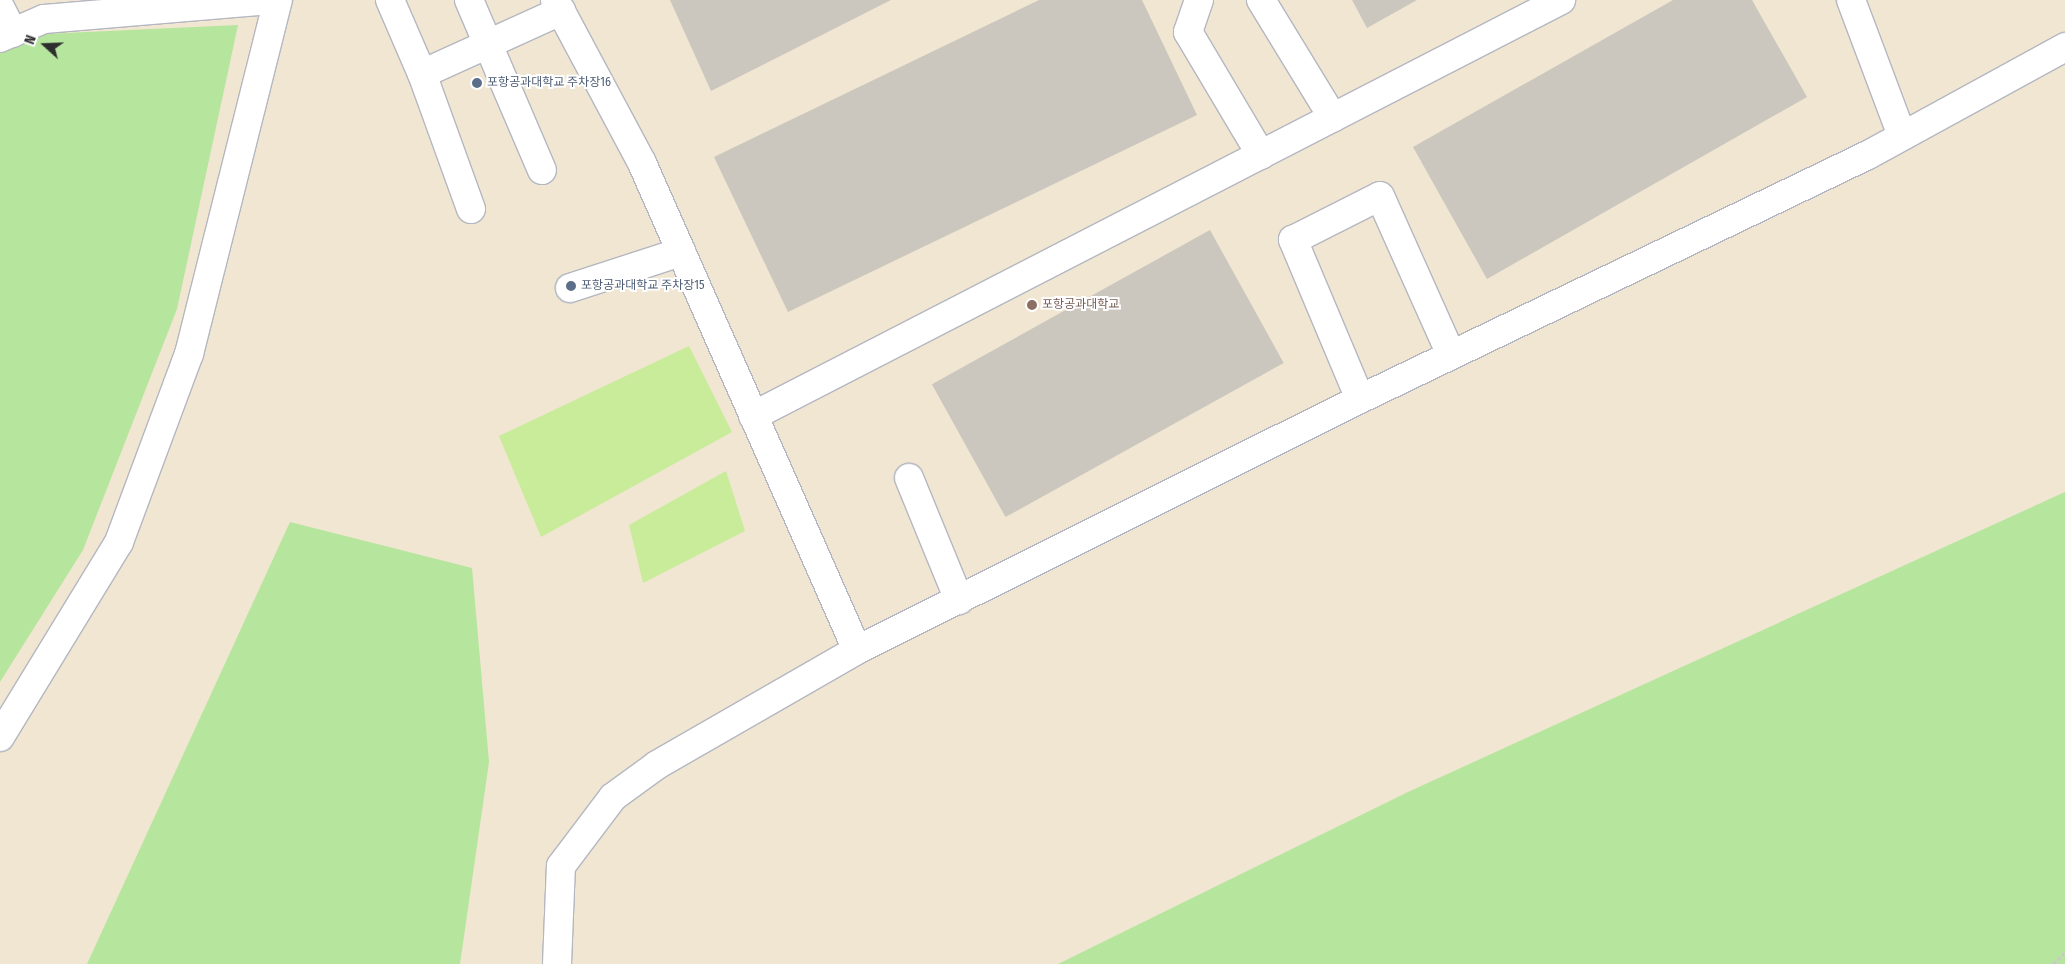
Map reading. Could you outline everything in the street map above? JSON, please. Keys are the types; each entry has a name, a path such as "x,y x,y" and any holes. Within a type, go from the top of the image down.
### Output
{"lane":[{"path":"0,7 6,35 44,19 270,0"},
{"path":"0,737 118,542 129,515 189,354 278,0"},
{"path":"390,0 422,74 471,209"},
{"path":"469,0 490,43 542,170"},
{"path":"1199,0 1188,32 1261,155"},
{"path":"1261,0 1333,118"},
{"path":"753,416 1562,0"},
{"path":"1851,0 1902,136"},
{"path":"422,74 490,43 558,6 642,163 857,650"},
{"path":"557,964 561,866 613,797 657,764 857,650 1360,399 1902,136 2065,47"},
{"path":"1360,399 1293,240 1380,196 1451,355"},
{"path":"570,288 681,252"},
{"path":"909,478 959,600"}],"path":[{"path":"2054,964 2065,953"}],"shaded area":[{"name":"포항공과대학교","path":"0,0 2065,0 2065,609 1378,964 0,964"}],"green space":[{"path":"238,25 177,309 83,550 0,682 0,47 22,35"},
{"path":"689,346 732,432 541,537 499,436"},
{"path":"726,471 745,531 643,583 629,525"},
{"path":"2065,492 2065,964 1058,964 1408,792"},
{"path":"290,522 472,568 489,762 460,964 87,964"}],"building":[{"path":"670,0 891,0 711,91"},
{"path":"1039,0 1142,0 1197,115 788,312 714,157"},
{"path":"1352,0 1417,0 1367,28"},
{"path":"1673,0 1752,0 1807,97 1487,279 1413,147"},
{"path":"1210,230 1284,363 1006,517 932,384"}],"place":[{"name":"포항공과대학교 주차장16","path":"477,83"},
{"name":"포항공과대학교 주차장15","path":"571,286"},
{"name":"포항공과대학교","path":"1032,305"}]}
